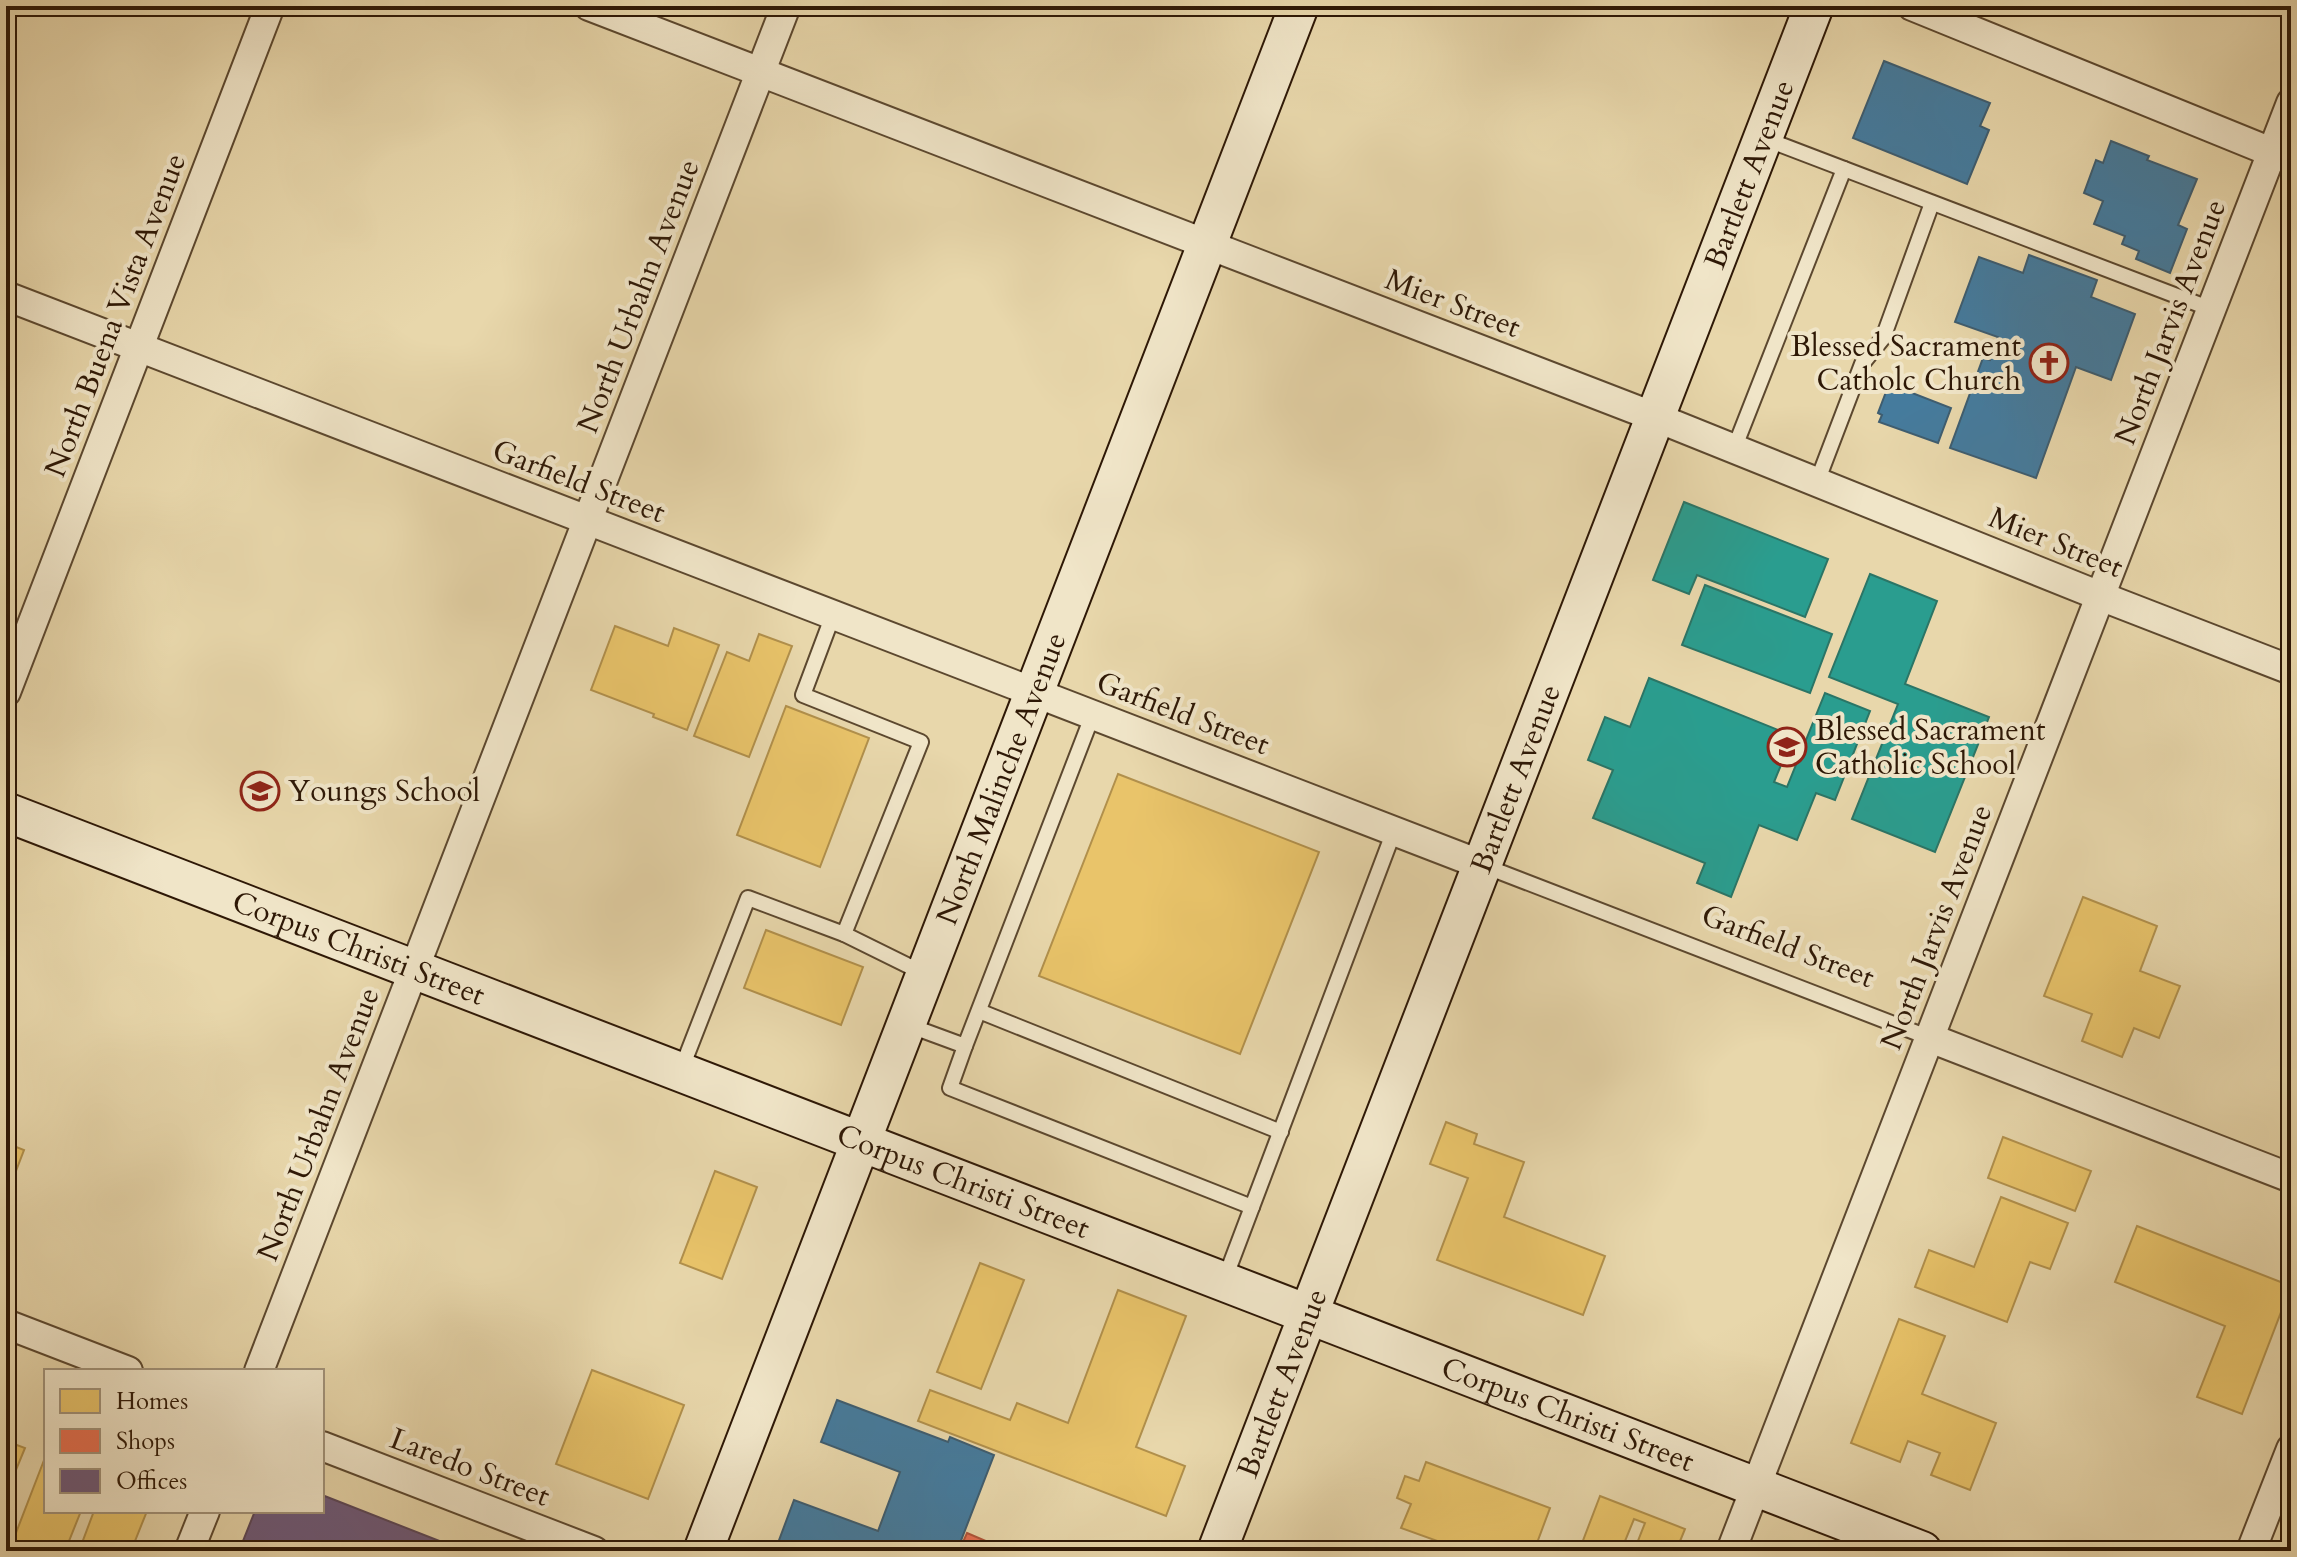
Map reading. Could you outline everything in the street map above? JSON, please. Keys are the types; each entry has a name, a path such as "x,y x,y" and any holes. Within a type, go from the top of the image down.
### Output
{"main road":[{"name":"North Malinche Avenue","path":"703,1551 1299,6"},
{"name":"Bartlett Avenue","path":"1217,1551 1814,6"},
{"name":"Corpus Christi Street","path":"6,812 1922,1551"}],"street":[{"name":"North Buena Vista Avenue","path":"6,692 270,6"},
{"name":"Mier Street","path":"589,6 1655,417 2291,670"},
{"name":"North Urbahn Avenue","path":"260,1369 786,6"},
{"path":"1912,6 2281,156"},
{"name":"North Jarvis Avenue","path":"1731,1551 2211,309 2281,156 2291,103"},
{"name":"Garfield Street","path":"6,296 1482,865"},
{"name":"Garfield Street","path":"1930,1038 2291,1178"},
{"path":"6,1324 123,1369"},
{"name":"Laredo Street","path":"324,1447 594,1551"},
{"path":"2251,1551 2291,1449"},
{"path":"189,1551 204,1513"}],"lane":[{"path":"1763,138 2211,309"},
{"path":"1734,449 1844,169"},
{"path":"1817,482 1862,364 1883,338 1932,203"},
{"path":"833,615 803,695 921,742 844,934"},
{"path":"1093,714 950,1088 1252,1207"},
{"path":"1224,1282 1394,831"},
{"name":"Garfield Street","path":"1482,865 1930,1038"},
{"path":"681,1072 748,898 844,934 927,975"},
{"path":"979,1011 1281,1132"},
{"path":"907,1025 965,1046"}],"building: Homes":[{"path":"615,626 668,646 674,628 719,645 687,730 591,690"},
{"path":"759,634 792,646 749,757 694,736 727,652 749,661"},
{"path":"786,706 869,738 820,867 737,835"},
{"path":"1118,774 1319,852 1240,1054 1039,976"},
{"path":"2083,897 2157,926 2140,971 2180,986 2159,1038 2134,1028 2122,1057 2082,1041 2092,1014 2044,996"},
{"path":"766,930 863,967 841,1025 744,988"},
{"path":"1446,1122 1477,1134 1474,1144 1524,1162 1504,1217 1605,1256 1583,1315 1437,1260 1468,1178 1430,1164"},
{"path":"2003,1137 2091,1171 2075,1211 1988,1178"},
{"path":"6,1143 24,1150 6,1197"},
{"path":"715,1171 757,1187 722,1279 680,1263"},
{"path":"2001,1197 2068,1223 2050,1269 2030,1262 2007,1322 1915,1287 1929,1250 1974,1267"},
{"path":"2137,1226 2291,1286 2242,1414 2197,1397 2225,1326 2115,1282"},
{"path":"980,1263 1024,1280 981,1389 937,1372"},
{"path":"1118,1290 1186,1316 1136,1447 1185,1466 1166,1516 918,1421 930,1390 1010,1420 1017,1403 1068,1423"},
{"path":"1899,1319 1945,1336 1922,1394 1996,1423 1970,1490 1931,1475 1940,1453 1908,1441 1900,1462 1851,1443"},
{"path":"592,1370 684,1405 648,1499 556,1464"},
{"path":"6,1441 25,1448 16,1470 6,1466"},
{"path":"44,1460 44,1513 80,1513 65,1551 9,1551"},
{"path":"1426,1462 1550,1508 1534,1551 1465,1551 1401,1528 1411,1504 1397,1498 1405,1476 1419,1481"},
{"path":"1600,1496 1685,1529 1676,1551 1634,1551 1645,1523 1634,1519 1621,1551 1579,1551"},
{"path":"93,1513 146,1513 131,1551 79,1551"}],"building: Shops":[{"path":"967,1533 993,1544 991,1551 959,1551"}],"building: Offices":[{"path":"324,1496 465,1551 239,1551 254,1513 324,1513"}],"building: Schools":[{"path":"1684,502 1828,559 1805,617 1697,575 1689,594 1653,580"},
{"path":"1870,574 1937,601 1905,684 1989,717 1935,852 1852,819 1898,704 1829,677"},
{"path":"1705,585 1832,634 1810,693 1682,645"},
{"path":"1649,678 1793,736 1774,782 1787,787 1825,693 1870,711 1835,800 1816,793 1797,840 1759,825 1731,897 1697,883 1705,863 1593,818 1613,770 1588,760 1605,717 1630,727"}],"building: Public":[{"path":"1884,61 1990,103 1980,126 1989,130 1967,184 1853,138"},
{"path":"2111,141 2149,156 2147,160 2197,179 2178,225 2187,229 2170,273 2136,259 2139,251 2122,244 2125,236 2094,224 2103,201 2084,193 2096,160 2103,163"},
{"name":"Blessed Sacrament Catholc Church","path":"2029,255 2097,280 2091,297 2135,314 2111,380 2076,367 2036,478 1950,448 1983,358 1990,360 1998,337 1955,322 1979,257 2023,273"},
{"path":"1889,384 1951,408 1938,443 1879,422 1882,415 1878,413"},
{"path":"837,1400 948,1442 950,1437 994,1455 957,1551 775,1551 794,1500 878,1531 900,1472 821,1442"}],"place":[{"name":"Blessed Sacrament Catholc Church","path":"2049,363"},
{"name":"Blessed Sacrament Catholic School","path":"1787,747"},
{"name":"Youngs School","path":"260,791"}]}
